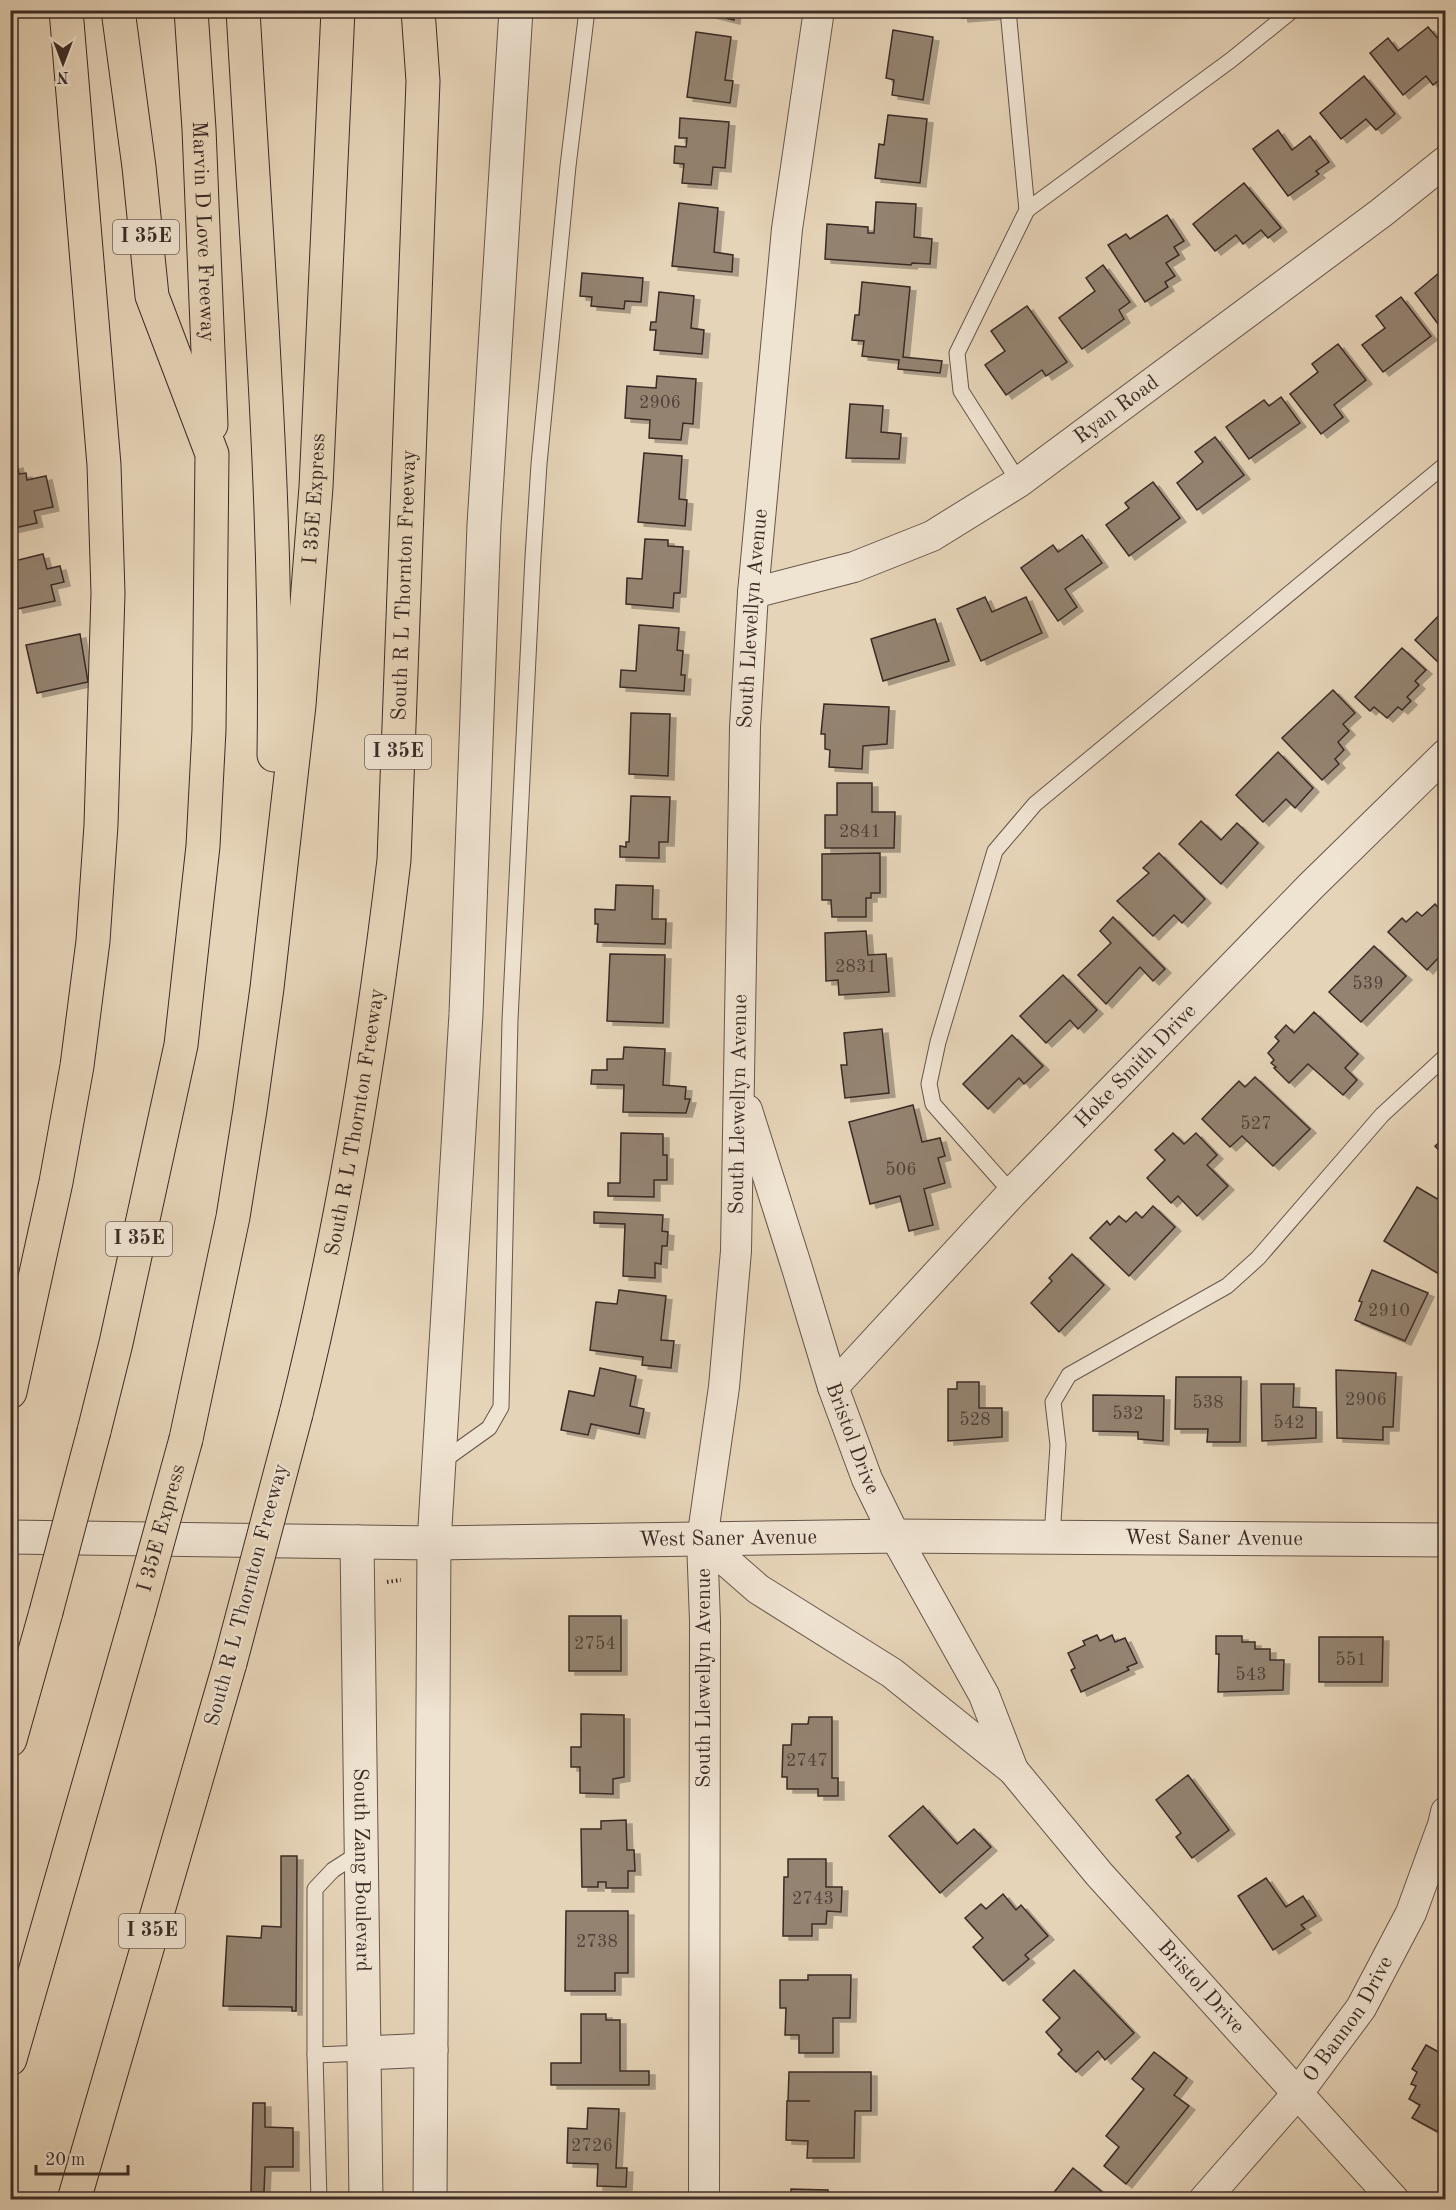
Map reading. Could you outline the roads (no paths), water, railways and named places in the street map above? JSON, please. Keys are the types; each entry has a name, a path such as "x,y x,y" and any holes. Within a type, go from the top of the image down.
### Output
{"highway":[{"path":"10,1392 56,1182 77,1066 93,940 101,825 108,593 104,465 66,10"},
{"name":"I 35E","path":"10,1740 94,1431 126,1300 181,1045 203,846 209,730 212,454 153,296 118,10"},
{"name":"Marvin D Love Freeway","path":"191,10 199,129 212,454"},
{"name":"I 35E Express","path":"243,10 274,539 276,674 267,988"},
{"name":"I 35E Express","path":"10,2059 186,1440 233,1217 267,988 299,705 316,487 338,10"},
{"name":"South R L Thornton Freeway","path":"74,2199 230,1663 296,1414 326,1290 349,1176 381,972 394,860 423,81 418,10"},
{"path":"423,81 437,10"}],"street":[{"path":"430,2199 434,1543 437,1464 466,1014 484,525 516,10"},
{"name":"South Llewellyn Avenue","path":"704,2199 705,1621 702,1540 724,1387 734,1274 746,727 753,593 787,230 819,10"},
{"name":"Ryan Road","path":"753,593 854,567 932,536 1019,482 1381,213 1446,161"},
{"name":"Hoke Smith Drive","path":"833,1387 1012,1193 1311,886 1446,753"},
{"name":"Bristol Drive","path":"739,1086 833,1387 867,1479 895,1536 984,1695 1013,1770"},
{"name":"West Saner Avenue","path":"10,1537 434,1543 895,1536 1446,1540"},
{"name":"Bristol Drive","path":"702,1540 758,1588 892,1673 1013,1770 1099,1874 1394,2199"},
{"name":"South Zang Boulevard","path":"357,1542 366,2199"},
{"name":"O Bannon Drive","path":"1204,2199 1297,2094 1361,2008 1406,1924 1446,1812"},
{"path":"364,2053 431,2050"}],"lane":[{"path":"437,1464 489,1428 501,1407 510,1020 533,557 539,465 566,190 587,10"},
{"path":"1008,10 1027,210"},
{"path":"1019,482 961,391 957,353 1027,210 1231,60 1293,10"},
{"path":"1012,1193 933,1104 929,1084 995,850 1035,804 1446,464"},
{"path":"1052,1537 1058,1445 1053,1402 1069,1375 1227,1286 1258,1258 1382,1115 1446,1056"},
{"path":"319,2199 315,2055 315,1889 333,1870 361,1852"},
{"path":"315,2055 364,2053"}]}
